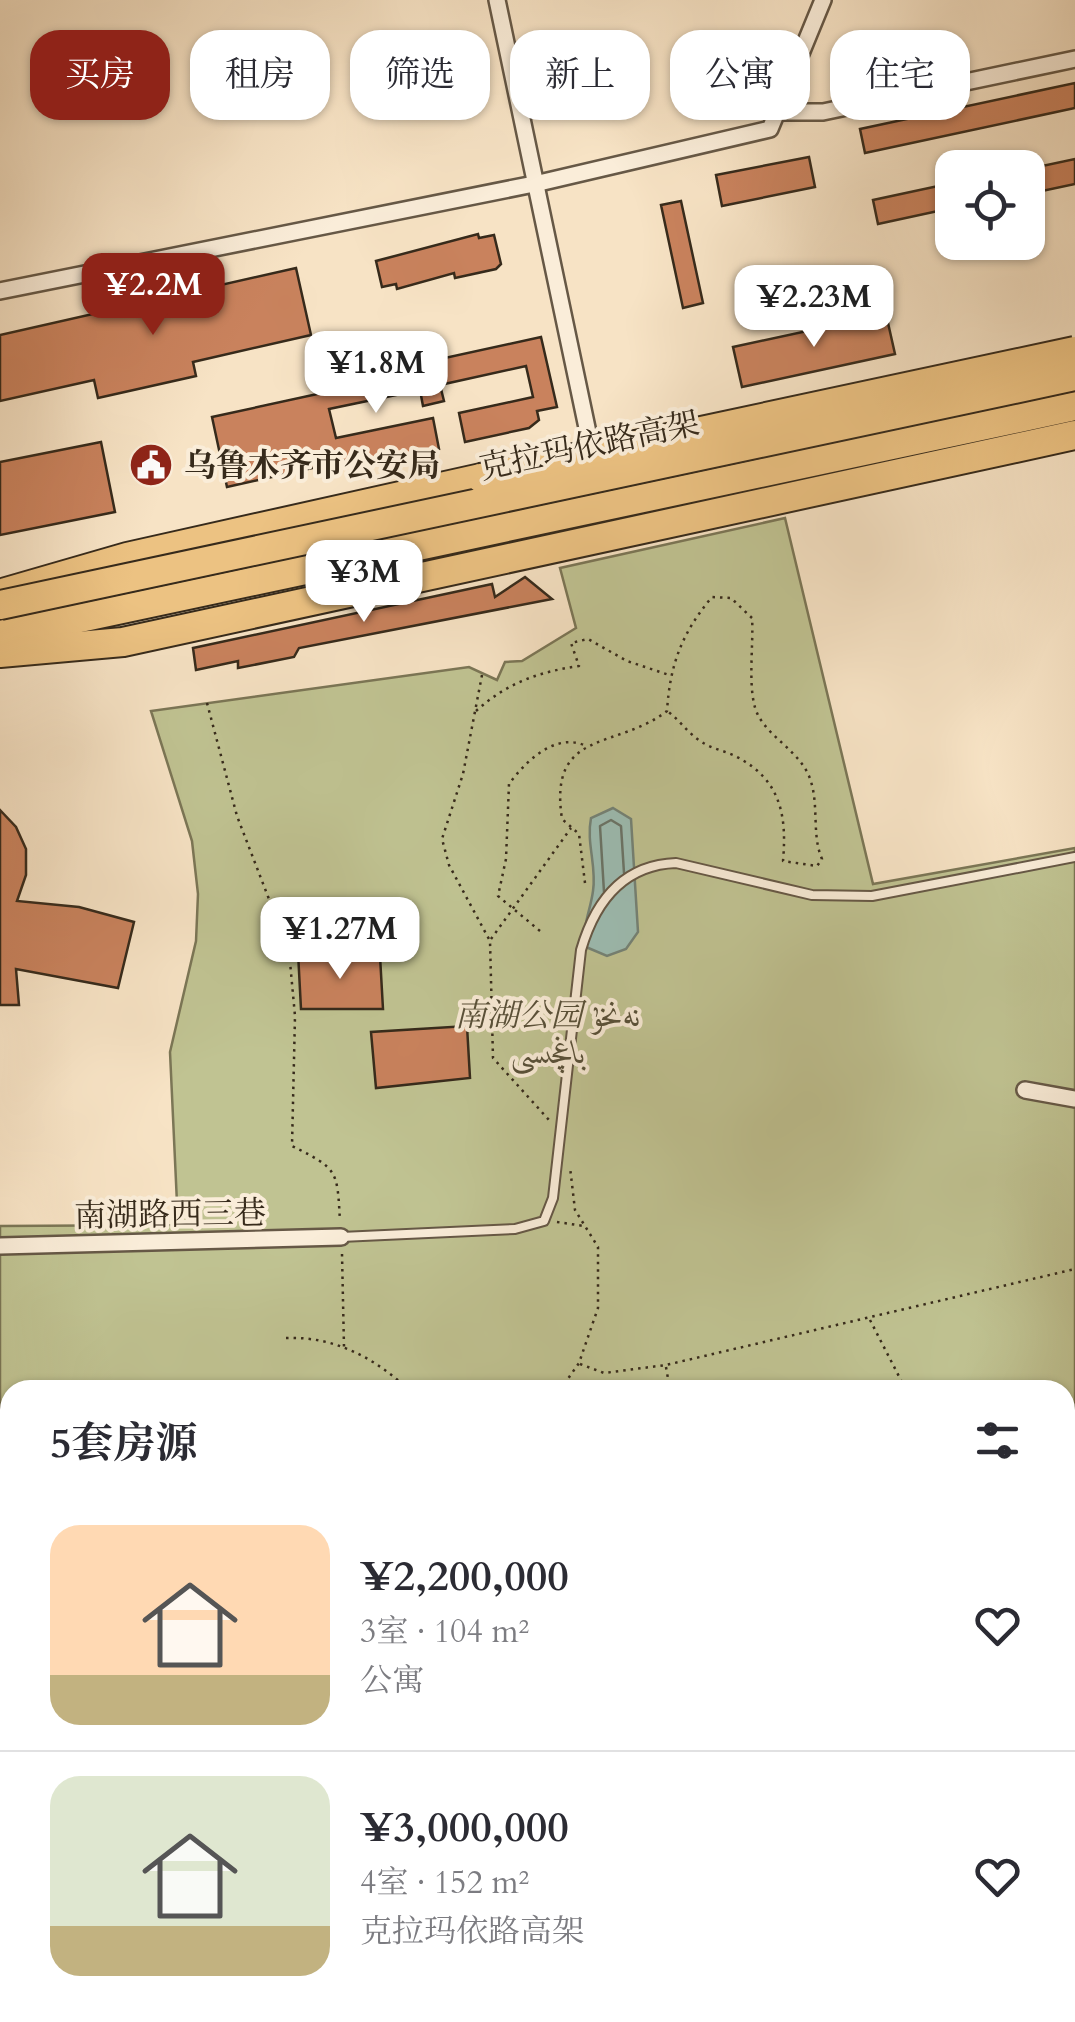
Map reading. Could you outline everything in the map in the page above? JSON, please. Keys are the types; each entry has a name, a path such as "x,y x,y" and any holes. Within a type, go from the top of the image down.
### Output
{"highway":[{"path":"0,594 127,557 1075,351"},
{"name":"克拉玛依路高架","path":"0,606 1075,376"},
{"name":"克拉玛依路高架","path":"0,634 1075,406"},
{"path":"0,652 123,642 396,586 1075,435"}],"street":[{"path":"498,0 599,485"},
{"path":"810,30 822,0"},
{"path":"810,112 1075,59"},
{"path":"0,291 539,184 770,129 774,120"},
{"path":"1024,1090 1075,1098"},
{"name":"南湖路西三巷","path":"0,1246 341,1237"}],"lane":[{"path":"341,1237 515,1229 544,1221 552,1198 581,950 590,920 611,889 625,878 654,864 676,863 812,894 872,896 1075,857"}],"path":[{"path":"585,883 579,834 562,818 558,795 570,757 585,746 650,724 667,711 669,675 688,626 712,596 731,598 752,618 755,657 750,692 760,718 790,747 808,773 822,859 817,866 783,861 787,836 778,792 768,777 701,742 667,711"},
{"path":"475,712 500,690 545,671 579,666 571,643 588,639 628,661 669,675"},
{"path":"482,675 463,774 442,839 449,865 490,940 493,1058 560,1134 571,1170 575,1210 598,1247 598,1308 579,1363 567,1380"},
{"path":"206,703 237,816 290,951 295,1016 292,1146 326,1162 339,1177 344,1348"},
{"path":"540,932 498,896 508,843 509,784 535,756 558,744 585,746"},
{"path":"490,940 572,826"},
{"path":"544,1221 586,1226"},
{"path":"579,1363 604,1373 666,1365 1075,1269"},
{"path":"870,1318 901,1380"},
{"path":"286,1338 304,1337 344,1348 373,1360 397,1380"},
{"path":"666,1365 668,1380"}],"green space":[{"name":"南湖公园 نەنخۇ باغچىسى","path":"785,518 873,884 1075,848 1075,1380 0,1380 0,1226 178,1225 170,1052 196,941 198,894 192,841 151,711 469,667 497,680 505,662 522,661 576,628 560,568"}],"water":[{"path":"613,808 631,819 638,932 626,949 607,956 586,947 585,932 594,882 591,818"}],"building":[{"path":"1075,83 1075,108 865,153 860,129 902,120 970,120 970,105"},
{"path":"809,157 815,187 722,206 716,175"},
{"path":"1075,159 1075,184 1045,190 1045,165"},
{"path":"935,187 935,212 878,224 873,200"},
{"path":"681,201 703,303 683,308 661,205"},
{"path":"478,234 479,238 494,235 501,264 496,269 455,278 454,273 397,289 396,284 382,287 376,261"},
{"path":"296,268 311,335 193,362 196,376 98,398 94,380 0,401 0,335"},
{"path":"886,314 895,354 742,387 733,347"},
{"path":"541,337 557,407 537,411 539,420 529,428 465,442 459,413 533,397 526,366 440,385 444,401 423,406 420,390 329,409 336,438 433,418 439,449 363,464 362,457 227,487 212,417 345,388 344,380"},
{"path":"101,442 115,512 0,535 0,462"},
{"path":"525,577 552,599 299,648 294,657 238,668 238,661 196,670 193,648 492,584 495,597"},
{"path":"0,810 16,827 26,849 26,875 17,901 79,907 134,922 118,988 16,969 19,1005 0,1005"},
{"path":"298,952 380,956 383,1009 301,1009"},
{"path":"467,1026 470,1078 376,1088 371,1032"}],"place":[{"name":"乌鲁木齐市公安局","path":"151,465"}]}
